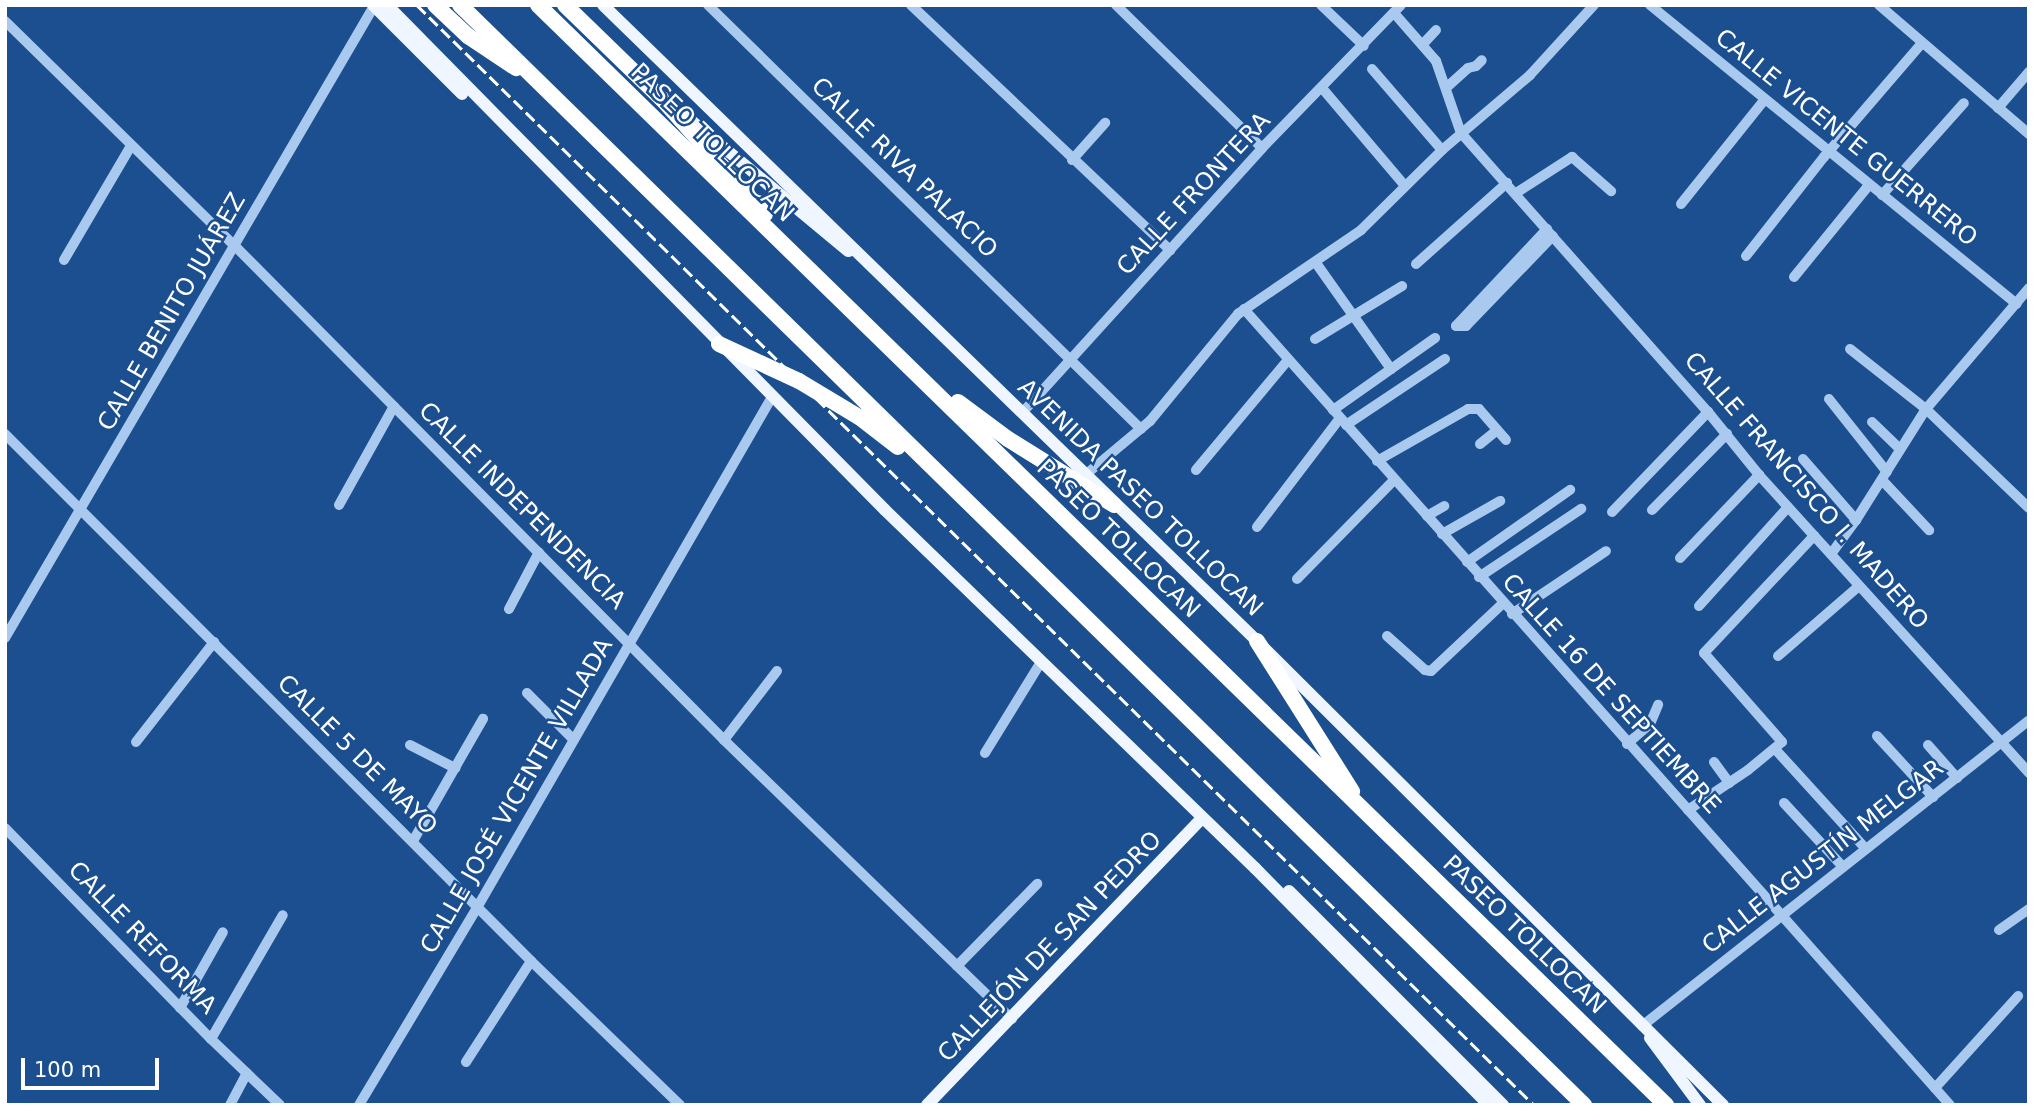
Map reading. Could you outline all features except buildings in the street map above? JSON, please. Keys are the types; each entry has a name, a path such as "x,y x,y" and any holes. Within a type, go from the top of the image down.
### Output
{"highway":[{"path":"435,5 488,50 543,85"},
{"path":"460,5 1584,1105"},
{"name":"PASEO TOLLOCAN","path":"538,5 1667,1105"},
{"path":"565,5 663,100 755,201 798,258"},
{"path":"719,344 799,381 859,417 886,436 982,523 1013,547"},
{"path":"918,375 1008,439 1115,505"},
{"path":"1257,641 1366,814"},
{"path":"1550,1072 1576,1105"}],"main road":[{"name":"AVENIDA PASEO TOLLOCAN","path":"603,5 1084,476 1257,641 1723,1105"},
{"path":"378,6 463,96 494,115 772,397 1217,831 1489,1105"},
{"path":"663,100 696,123 833,240 867,261"},
{"name":"CALLEJÓN DE SAN PEDRO","path":"927,1105 1202,818"},
{"path":"1217,831 1243,849 1310,911 1503,1105"},
{"name":"AVENIDA PASEO TOLLOCAN","path":"1642,1026 1700,1105"}],"street":[{"name":"CALLE RIVA PALACIO","path":"708,5 1141,429"},
{"path":"911,5 1170,250"},
{"path":"1116,5 1262,149"},
{"path":"1321,5 1364,46"},
{"path":"1084,476 1141,429 1170,398 1226,326 1244,309 1316,263 1361,230 1442,150 1530,75 1594,5"},
{"name":"CALLE VICENTE GUERRERO","path":"1650,5 2016,304"},
{"path":"1878,5 2029,134"},
{"name":"CALLE BENITO JUÁREZ","path":"5,638 83,510 234,245 378,6"},
{"name":"CALLE FRONTERA","path":"1022,413 1262,149 1397,9"},
{"name":"CALLE FRANCISCO I. MADERO","path":"1397,9 1436,61 1461,133 1708,412 1759,475 2029,773"},
{"name":"CALLE INDEPENDENCIA","path":"5,21 234,245 724,740 1012,1019"},
{"path":"1423,44 1436,30"},
{"path":"1746,256 1829,152 1922,43"},
{"path":"1447,87 1468,68 1476,66 1482,60"},
{"path":"1372,69 1442,150"},
{"path":"1998,108 2029,72"},
{"path":"1322,88 1405,186"},
{"path":"1681,204 1765,99"},
{"path":"1882,195 1964,103"},
{"path":"1072,160 1105,123"},
{"path":"64,260 131,146"},
{"path":"1516,193 1572,157 1611,191"},
{"path":"1416,264 1507,183"},
{"path":"1794,277 1869,185"},
{"path":"1455,324 1550,232"},
{"path":"1316,263 1391,369"},
{"path":"1315,339 1402,286"},
{"path":"1831,554 1885,476 1926,409 2029,288"},
{"name":"CALLE 16 DE SEPTIEMBRE","path":"1244,309 1627,744 1950,1105"},
{"path":"1257,527 1339,418 1391,369 1436,338"},
{"path":"1850,349 1926,409 2029,508"},
{"path":"1339,418 1446,359"},
{"path":"1196,470 1288,360"},
{"name":"CALLE JOSÉ VICENTE VILLADA","path":"359,1105 478,906 772,397"},
{"path":"1829,399 1885,476 1929,530"},
{"path":"339,505 394,406"},
{"path":"1377,461 1468,409 1479,409 1506,440"},
{"path":"1612,512 1708,412"},
{"path":"1872,422 1900,449"},
{"path":"1479,444 1497,430"},
{"name":"CALLE 5 DE MAYO","path":"5,433 531,961 680,1105"},
{"path":"1652,510 1727,434"},
{"path":"1802,459 1856,520"},
{"path":"1680,558 1759,475"},
{"path":"1297,579 1394,480"},
{"path":"1467,562 1570,490"},
{"path":"1442,534 1500,501"},
{"path":"1427,516 1444,506"},
{"path":"1699,606 1788,507"},
{"path":"1479,577 1581,509"},
{"path":"1688,810 1775,750 1782,740 1704,653 1814,536"},
{"path":"1512,614 1606,551"},
{"path":"509,609 539,552"},
{"path":"1778,656 1859,586"},
{"path":"1387,636 1425,670 1431,671 1503,604"},
{"path":"136,742 214,642"},
{"path":"985,753 1041,662"},
{"path":"724,740 777,671"},
{"path":"527,693 574,740"},
{"path":"1627,744 1650,724 1658,705"},
{"path":"413,841 483,719"},
{"name":"CALLE AGUSTÍN MELGAR","path":"1642,1026 2029,720"},
{"path":"1877,736 1933,797"},
{"path":"1928,745 1957,778"},
{"path":"410,746 454,768"},
{"path":"1775,750 1866,849"},
{"path":"1714,762 1729,783"},
{"path":"1784,803 1843,867"},
{"name":"CALLE REFORMA","path":"5,828 180,1008 280,1105"},
{"path":"957,966 1037,884"},
{"path":"1999,930 2029,909"},
{"path":"211,1039 283,915"},
{"path":"180,1008 223,932"},
{"path":"466,1062 531,961"},
{"path":"1935,1088 2018,996"},
{"path":"230,1105 247,1073"}],"railway":[{"path":"417,5 1534,1105"}]}
